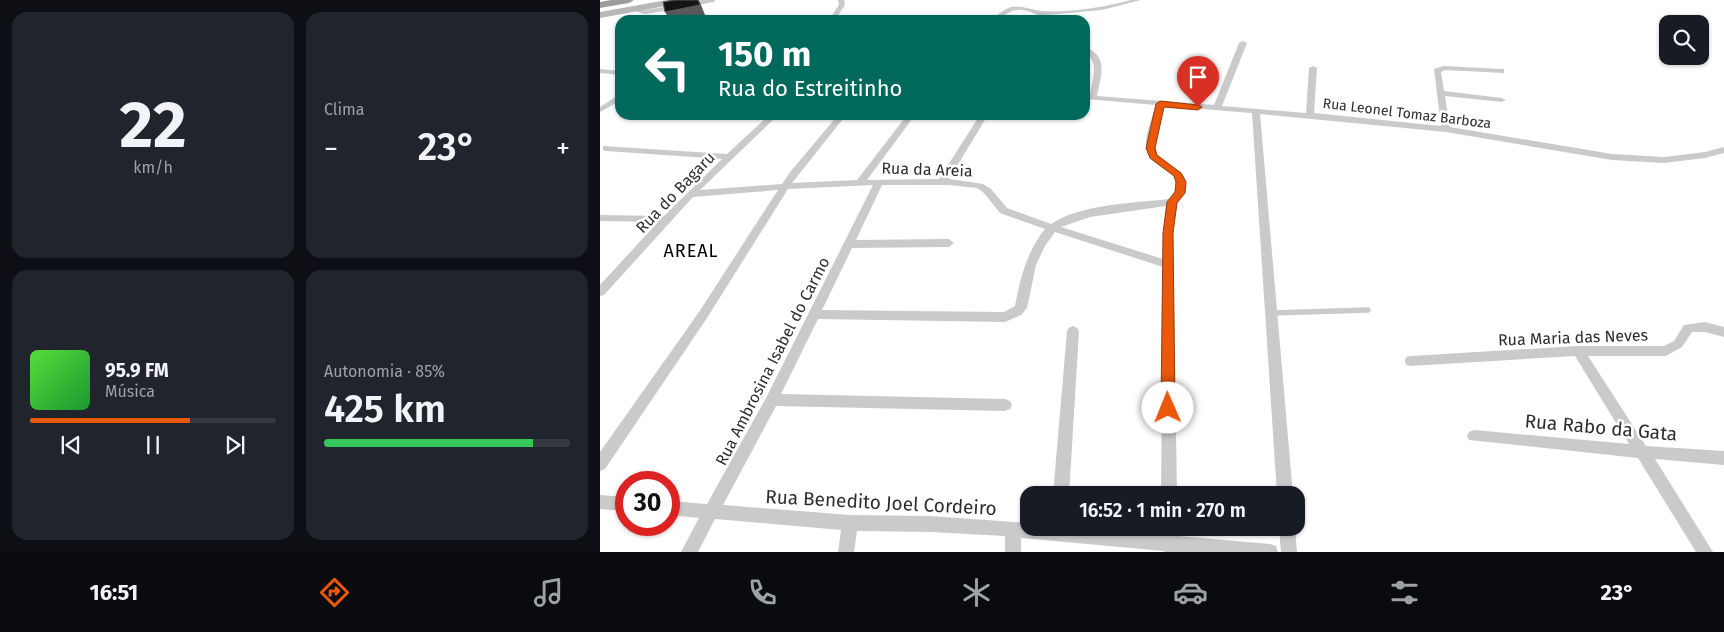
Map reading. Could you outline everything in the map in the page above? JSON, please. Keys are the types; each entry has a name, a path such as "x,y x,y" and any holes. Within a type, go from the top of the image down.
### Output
{"highway":[{"path":"600,2 608,0"},
{"path":"600,5 632,4"}],"main road":[{"path":"600,15 632,4 682,4"}],"street":[{"path":"835,15 842,5 841,0"},
{"path":"1004,15 1014,9 1040,12 1088,11 1138,0"},
{"path":"1040,12 1043,15"},
{"path":"1217,109 1243,43"},
{"path":"1090,52 1094,55 1099,64 1090,95"},
{"path":"1310,115 1313,68"},
{"path":"1446,129 1437,71 1439,69 1501,71"},
{"path":"600,71 615,72"},
{"path":"1441,93 1502,100"},
{"name":"Rua Leonel Tomaz Barboza","path":"1090,98 1310,115 1446,129 1612,157 1664,160 1705,155 1724,150"},
{"path":"600,110 615,101"},
{"path":"1160,104 1150,148 1156,159 1180,178 1181,191 1172,202 1167,264 1169,486"},
{"path":"1256,112 1284,486"},
{"name":"Rua do Bagaru","path":"600,292 690,194 769,120"},
{"path":"600,464 703,315 784,186 838,120"},
{"path":"860,183 907,120"},
{"path":"942,182 981,120"},
{"path":"606,148 728,157"},
{"name":"Rua da Areia","path":"690,194 784,186 879,182 942,182 984,188 1002,211 1167,264"},
{"name":"Rua Ambrosina Isabel do Carmo","path":"689,552 772,400 879,182"},
{"path":"814,314 1005,318 1012,316 1021,308 1030,263 1053,227 1060,222 1075,217 1172,202"},
{"path":"600,218 668,219"},
{"path":"850,244 950,243"},
{"name":"Rua Maria das Neves","path":"1411,361 1578,350 1666,351 1678,344 1688,328 1705,327 1724,332"},
{"path":"1063,486 1073,331"},
{"path":"1578,350 1705,552"},
{"path":"772,400 1006,405"},
{"name":"Rua Rabo da Gata","path":"1474,436 1724,458"},
{"path":"600,502 615,503"},
{"name":"Rua Benedito Joel Cordeiro","path":"680,509 850,523 930,524 1020,529"},
{"path":"846,552 850,523"},
{"path":"1013,529 1013,552"},
{"name":"Rua Benedito Joel Cordeiro","path":"1114,536 1270,552"},
{"path":"1288,536 1289,552"}],"lane":[{"path":"682,4 713,0"},
{"path":"1272,313 1368,310"}],"building":[{"path":"698,0 700,5 665,12 663,2"}],"district":[{"name":"AREAL","path":"691,251"}],"route":[{"path":"1168,408 1168,233 1172,202 1181,191 1181,182 1175,172 1153,156 1150,148 1160,104 1198,107"}]}
